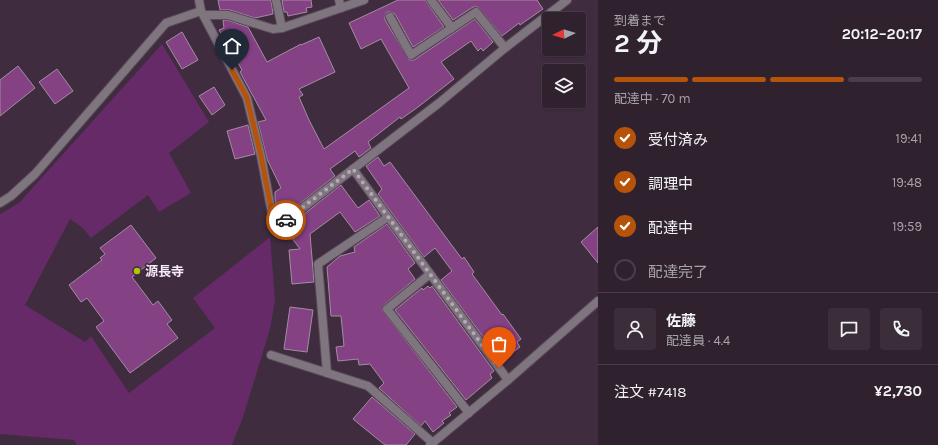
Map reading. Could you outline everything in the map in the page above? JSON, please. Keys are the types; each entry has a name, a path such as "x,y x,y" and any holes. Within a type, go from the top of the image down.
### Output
{"street":[{"path":"199,0 203,13 247,98 261,156 275,229 440,103 505,48 567,0"},
{"path":"276,0 282,28"},
{"path":"0,203 11,196 35,174 166,23 203,13 228,14 273,29 282,28 340,4 364,0"},
{"path":"431,0 452,28"},
{"path":"390,17 412,55 476,12 505,48"},
{"path":"353,169 508,380"},
{"path":"327,373 318,264 388,217"},
{"path":"430,274 387,309 469,413"},
{"path":"271,355 368,386 432,444 598,301"}],"shaded area":[{"name":"源長寺","path":"162,44 209,122 169,153 191,193 159,212 148,195 91,238 83,228 70,219 25,305 85,342 91,336 129,393 215,328 193,298 270,237 275,300 270,329 243,417 232,445 77,445 74,440 0,434 0,214 19,203"}],"building":[{"path":"218,0 271,0 273,14 255,18 230,10 220,10"},
{"path":"282,0 311,0 312,7 306,8 307,12 288,16 287,12 284,12"},
{"path":"398,0 426,0 444,27 413,47 395,14 387,12 385,20 409,60 414,60 475,19 493,42 483,51 481,48 478,51 471,41 441,62 454,79 418,107 401,119 400,117 368,142 371,148 359,157 355,151 330,169 335,176 280,219 275,199 275,192 281,188 267,159 258,122 266,120 240,72 242,70 219,30 224,28 223,20 248,27 267,62 301,44 319,37 335,72 299,89 303,95 299,97 324,149 409,88 381,39 361,49 349,23"},
{"path":"438,0 537,0 543,9 520,25 519,23 502,36 478,7 473,7 453,20"},
{"path":"182,32 198,60 182,69 166,42"},
{"path":"18,66 35,88 0,116 0,80"},
{"path":"57,69 73,91 55,104 39,82"},
{"path":"214,87 225,105 212,115 199,96"},
{"path":"248,125 255,154 235,159 227,131"},
{"path":"378,157 384,166 390,162 462,259 464,257 474,272 472,274 521,339 517,342 520,347 501,361 441,280 452,271 435,248 424,257 378,194 382,189 366,166"},
{"path":"341,185 358,208 369,200 380,216 355,232 340,212 310,234 314,282 292,284 289,250 300,249 285,229"},
{"path":"387,224 415,263 408,269 415,279 384,305 382,310 457,407 449,413 451,415 442,421 444,423 433,432 425,421 421,426 379,388 384,383 370,364 359,365 358,359 338,361 336,347 344,346 341,316 331,316 327,267 340,256 355,252 354,247"},
{"path":"131,225 156,258 132,277 153,305 158,301 172,320 167,324 178,338 130,373 96,327 104,321 87,298 81,302 69,285 102,260 100,258 105,254 100,248"},
{"path":"598,227 598,263 581,242"},
{"path":"428,286 430,288 432,286 494,371 490,374 492,378 466,400 395,310 422,288 423,290"},
{"path":"290,307 313,310 307,352 284,349"},
{"path":"372,397 415,434 406,445 385,445 353,419"}],"way so far":[{"path":"286,220 353,169 499,368"}],"place":[{"name":"源長寺","path":"137,271"}],"route":[{"path":"232,70 247,98 261,156 275,229 286,220"}]}
